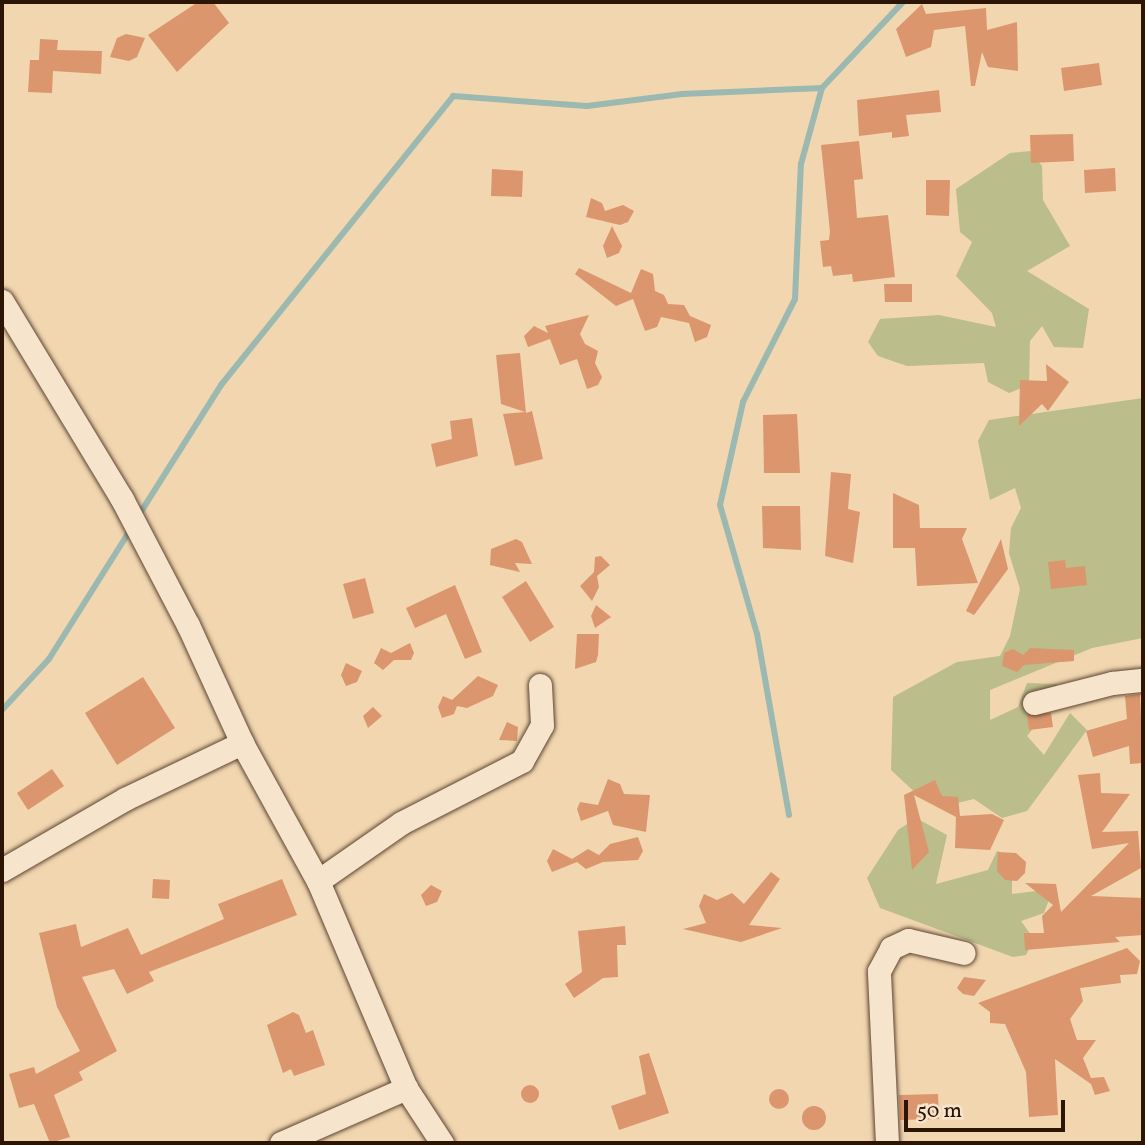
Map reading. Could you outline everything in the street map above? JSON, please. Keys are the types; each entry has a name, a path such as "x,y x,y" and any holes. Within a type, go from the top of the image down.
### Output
{"street":[{"path":"2,301 122,499 188,625 242,743 318,881 406,1088 442,1143"},
{"path":"1034,703 1112,683 1143,680"},
{"path":"318,881 401,823 522,761 542,725 540,685"},
{"path":"2,870 125,799 242,743"},
{"path":"887,1143 879,971 891,948 908,940 964,953"},
{"path":"281,1143 406,1088"}],"green space":[{"path":"1030,151 1042,166 1043,200 1070,246 1027,271 1089,309 1083,348 1054,347 1042,326 1030,341 1029,385 1009,393 988,382 984,363 907,366 878,356 868,342 880,319 939,315 996,327 992,313 956,276 972,242 960,232 956,189 1010,153"},
{"path":"1143,398 1143,638 1092,648 990,690 990,720 1018,707 1027,683 1057,684 1052,705 1027,736 1044,755 1070,713 1087,730 1027,811 1002,818 974,799 957,803 921,798 891,770 893,697 957,662 1000,656 1010,636 1020,589 1009,553 1011,528 1021,508 1015,488 990,500 978,441 989,420"},
{"path":"916,818 947,835 936,884 988,870 997,851 1012,857 1012,894 1053,889 1044,913 1021,921 1034,939 1026,955 1013,957 880,908 867,878 898,830"}],"building":[{"path":"198,2 213,2 229,23 177,72 148,35"},
{"path":"922,4 926,14 986,8 987,30 1017,22 1018,71 988,67 982,52 975,86 971,86 965,26 934,30 931,47 906,57 896,29"},
{"path":"126,34 145,38 137,57 129,61 110,57 117,38"},
{"path":"40,39 58,40 57,50 102,51 101,74 53,71 52,93 28,92 30,60 39,60"},
{"path":"1099,63 1102,85 1064,91 1061,68"},
{"path":"939,90 941,112 906,115 909,136 892,138 892,132 859,136 857,100"},
{"path":"1073,134 1074,161 1031,163 1030,135"},
{"path":"859,141 863,179 854,180 857,218 888,215 895,277 853,282 852,274 833,276 831,266 823,267 820,241 829,240 830,232 821,145"},
{"path":"1115,168 1116,191 1085,193 1084,170"},
{"path":"492,169 523,171 522,197 491,196"},
{"path":"926,180 950,180 949,216 926,215"},
{"path":"591,198 602,203 605,211 623,205 634,211 628,222 620,225 586,217"},
{"path":"612,226 622,246 619,253 607,258 603,246"},
{"path":"579,268 631,293 641,269 653,274 655,291 664,295 668,304 684,305 690,316 711,325 707,337 695,342 689,323 661,317 657,327 645,331 633,299 616,306 575,274"},
{"path":"884,284 912,284 912,302 885,302"},
{"path":"589,315 580,334 585,344 598,351 595,363 602,377 598,385 587,389 577,359 560,365 550,339 528,347 524,336 534,326 548,333 545,326"},
{"path":"520,353 526,413 532,411 543,459 515,466 503,414 525,412 501,404 496,355"},
{"path":"1046,364 1069,382 1048,411 1042,404 1019,426 1020,380 1047,381"},
{"path":"797,414 800,473 764,473 763,415"},
{"path":"472,418 478,456 436,467 431,444 452,439 450,421"},
{"path":"831,472 851,474 848,509 860,512 853,563 825,556"},
{"path":"893,493 919,505 920,528 967,528 962,539 978,583 917,586 915,548 893,548"},
{"path":"762,506 800,506 801,550 763,548"},
{"path":"516,539 522,542 532,564 515,563 520,572 490,565 491,549"},
{"path":"1001,539 1008,569 974,615 966,611"},
{"path":"601,556 610,565 597,576 599,587 592,601 580,586 594,572 595,557"},
{"path":"1065,560 1066,568 1085,566 1087,585 1051,589 1048,562"},
{"path":"365,578 374,613 353,619 343,584"},
{"path":"526,581 554,627 530,642 502,597"},
{"path":"455,585 482,652 465,659 446,614 415,628 406,608"},
{"path":"596,605 611,617 595,628 591,616"},
{"path":"577,634 599,634 598,655 596,662 575,669"},
{"path":"410,643 414,653 411,660 394,660 383,670 374,663 381,648 391,653"},
{"path":"1030,648 1074,650 1074,661 1024,665 1017,672 1002,666 1004,653 1013,649 1023,655"},
{"path":"346,663 362,671 357,682 346,686 341,675"},
{"path":"478,676 498,685 493,696 467,708 457,706 454,714 442,718 438,707 443,696 452,700"},
{"path":"143,677 175,728 117,765 85,713"},
{"path":"1140,694 1143,763 1130,764 1129,746 1093,757 1086,731 1127,719 1125,696"},
{"path":"373,707 382,716 368,728 363,716"},
{"path":"1051,713 1053,727 1029,730 1027,714"},
{"path":"507,722 518,727 517,741 499,740"},
{"path":"52,769 64,786 28,810 17,793"},
{"path":"1100,773 1101,793 1130,794 1102,832 1138,831 1141,868 1091,896 1143,898 1143,935 1115,937 1120,942 1025,950 1024,933 1044,933 1042,916 1053,905 1025,883 1056,884 1061,912 1129,843 1092,849 1078,775"},
{"path":"608,779 620,784 624,794 650,795 646,832 613,825 608,811 581,821 577,809 580,802 598,805"},
{"path":"935,780 942,796 958,797 960,816 992,814 1004,820 990,850 955,848 956,817 914,795 929,852 912,870 904,795"},
{"path":"638,837 643,851 638,860 603,862 586,869 577,862 552,872 547,861 553,849 572,859 588,849 599,855 610,844"},
{"path":"998,852 1016,853 1026,862 1025,873 1017,881 1005,880 997,871"},
{"path":"771,872 780,879 749,925 782,928 741,942 683,929 706,923 699,906 704,894 717,900 732,893 744,904"},
{"path":"153,879 170,880 169,899 152,898"},
{"path":"282,879 297,915 149,972 154,981 127,994 114,969 82,977 117,1051 79,1072 83,1080 54,1095 70,1137 50,1143 34,1104 19,1108 9,1074 34,1067 36,1074 80,1051 57,1007 39,933 76,924 81,947 128,928 141,955 224,919 218,904"},
{"path":"431,885 442,891 437,902 426,906 421,895"},
{"path":"625,926 626,945 617,945 618,977 603,978 574,998 565,984 582,972 578,931"},
{"path":"1127,948 1140,961 1137,974 1120,975 1121,983 1080,988 1083,1001 1070,1019 1077,1040 1096,1040 1083,1058 1091,1078 1104,1077 1110,1091 1095,1095 1091,1084 1055,1059 1058,1115 1029,1117 1026,1072 1005,1024 990,1023 990,1012 978,1003"},
{"path":"964,977 986,980 974,996 963,994 957,988"},
{"path":"293,1012 299,1015 306,1033 313,1030 325,1065 294,1076 291,1069 283,1073 267,1025"},
{"path":"649,1053 669,1113 619,1130 611,1106 646,1094 639,1056"},
{"path":"526,1085 534,1085 539,1094 537,1101 526,1103 521,1098 521,1090"},
{"path":"775,1089 783,1089 789,1099 783,1109 775,1109 769,1103 769,1095"},
{"path":"938,1094 939,1119 900,1120 899,1095"},
{"path":"814,1106 825,1113 826,1118 819,1129 814,1130 803,1123 802,1118 809,1107"}],"waterway":[{"path":"789,815 757,634 720,505 743,402 795,299 801,164 822,88 903,2"},
{"path":"137,518 221,385 453,96 587,106 682,94 822,88"},
{"path":"2,710 49,659 132,527"}]}
